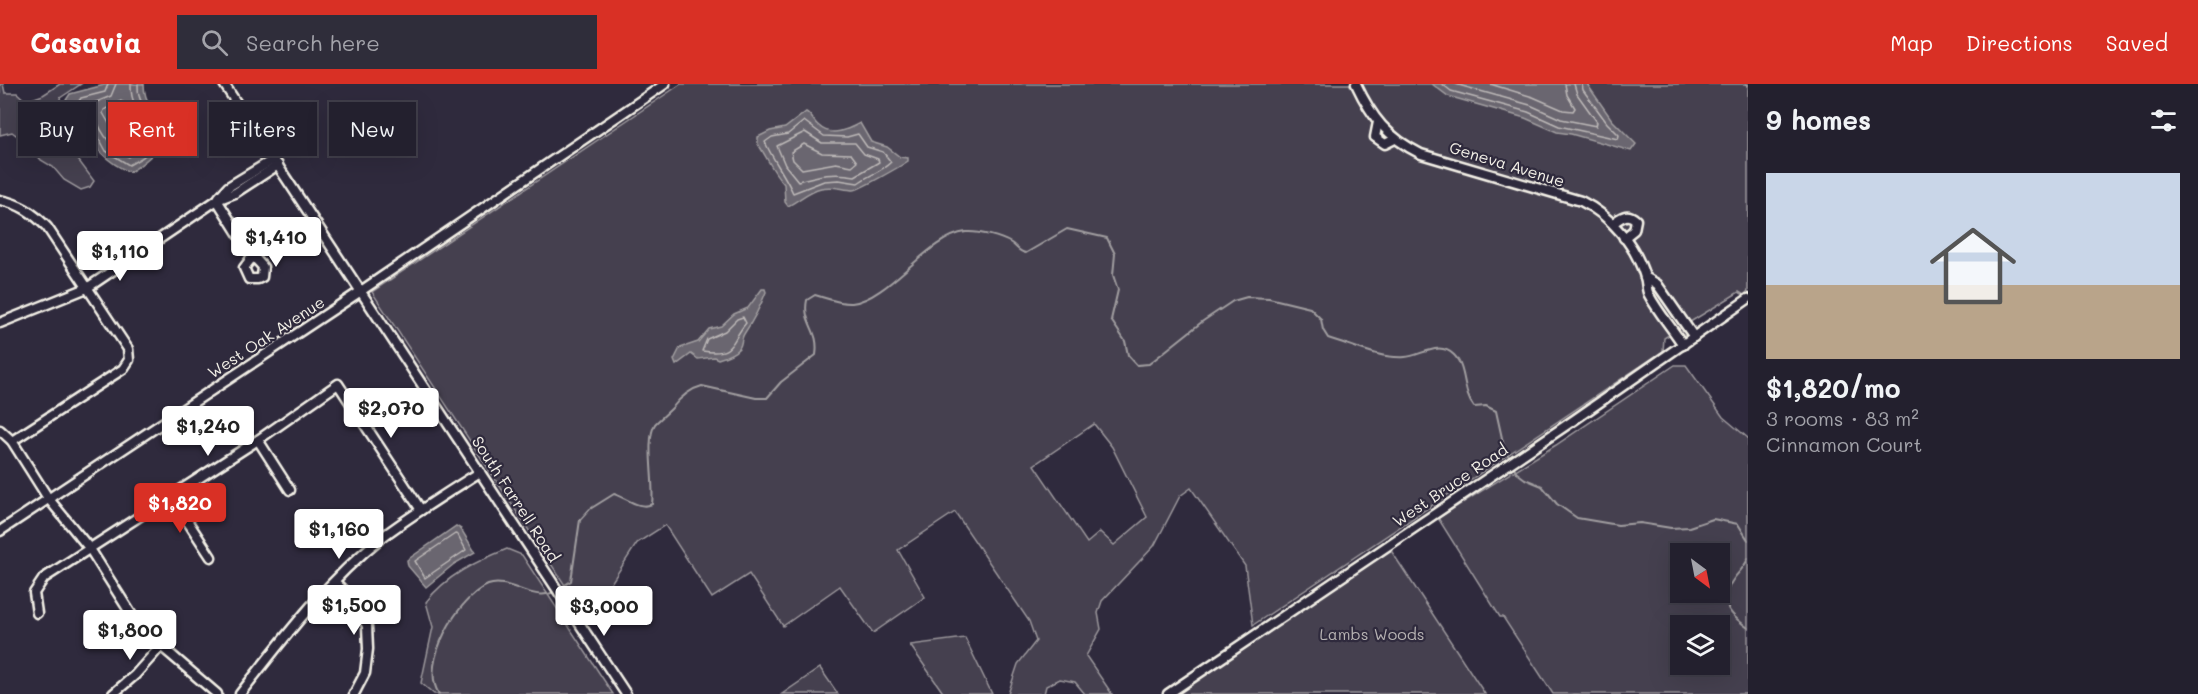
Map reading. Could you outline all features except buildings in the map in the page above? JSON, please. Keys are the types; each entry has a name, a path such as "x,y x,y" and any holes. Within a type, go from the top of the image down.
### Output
{"street":[{"name":"South Farrell Road","path":"224,84 626,694"},
{"name":"West Oak Avenue","path":"0,531 362,291 665,84"},
{"name":"Geneva Avenue","path":"1356,84 1366,105 1378,122 1395,139 1421,154 1581,201 1596,209 1613,223 1624,238 1645,277 1647,292 1683,345"},
{"path":"0,323 87,288 217,200 228,188 276,162"},
{"path":"0,200 19,205 33,213 47,227 128,350 129,360 123,369 12,441"},
{"path":"217,200 253,256"},
{"path":"1613,223 1624,216 1631,216 1636,220 1634,230 1624,238"},
{"name":"Geneva Avenue","path":"1645,277 1657,284 1694,337"},
{"name":"West Bruce Road","path":"1168,694 1512,462 1748,299"},
{"path":"37,614 34,593 44,578 258,440 338,384 421,510"},
{"path":"0,430 12,441 48,498 90,549 133,616 161,646 217,694"},
{"path":"258,440 290,490"},
{"path":"240,694 289,631 334,582 381,539 480,471"},
{"path":"171,496 211,557"},
{"path":"334,582 354,601 367,626 368,649 365,673 354,694"},
{"path":"113,694 135,675 161,646"}],"green space":[{"path":"0,84 3,84 5,93 17,93 26,101 43,95 60,84 81,84 60,98 61,102 18,102 18,136 12,132 0,135"},
{"path":"681,84 1748,84 1748,291 1744,295 1739,292 1664,338 1663,351 1253,625 1245,566 1191,488 1180,496 1154,546 1102,601 1098,613 1101,629 1086,656 1112,694 1085,694 1075,682 1060,679 1046,686 1044,694 1008,694 1018,664 1036,641 1029,621 955,512 898,550 925,597 873,633 840,586 783,626 749,574 712,598 665,525 637,543 606,591 578,605 372,292","holes":["1094,424 1112,447 1147,517 1114,545 1100,532 1087,543 1034,465"]},
{"path":"38,156 75,156 94,181 90,187 81,190 64,180 53,167"},
{"path":"1675,365 1686,365 1723,417 1748,438 1748,694 1553,694 1503,617 1500,617 1438,518 1556,445"},
{"path":"507,549 522,555 613,694 434,694 421,683 433,627 426,602 443,584 462,570"},
{"name":"Lambs Woods","path":"1390,549 1485,694 1175,694"},
{"path":"965,638 992,694 944,694 910,645"},
{"path":"820,668 838,694 782,694"}],"water":[{"path":"108,84 144,84 148,102 108,102 108,156 151,156 130,172 114,164 96,146 96,102 68,102 66,100 70,94"},
{"path":"1432,84 1587,84 1612,120 1636,144 1631,151 1557,132 1525,118 1448,96"},
{"path":"806,112 824,130 840,131 860,123 871,142 887,147 900,157 908,158 908,161 857,189 830,187 816,189 788,206 785,202 784,184 758,144 758,137 770,131 785,128"},
{"path":"762,289 766,292 737,350 718,359 714,357 698,359 691,354 676,365 674,360 680,348 698,342 709,329 721,326 734,314 748,308"},
{"path":"456,526 461,529 475,552 454,564 426,587 408,566 407,560"}],"waterway":[{"path":"560,588 571,581 580,520 590,509 614,494 638,505 652,504 650,451 652,431 655,424 682,397 702,386 756,398 767,398 781,382 816,355 816,339 807,315 807,300 815,295 848,303 866,299 880,291 937,244 966,232 983,233 1002,239 1026,253 1067,229 1107,238 1115,254 1113,275 1118,290 1111,320 1125,341 1128,355 1137,365 1149,364 1203,321 1233,301 1247,297 1269,298 1310,308 1321,319 1323,330 1328,338 1376,354 1405,357 1436,349 1448,351 1454,355 1461,366 1470,401 1474,407 1486,406 1496,411 1504,447 1517,473 1542,486 1557,504 1577,518 1618,525 1640,523 1671,528 1689,527 1713,519 1738,524 1748,540"},
{"path":"1748,558 1726,594 1727,607 1748,628"},
{"path":"439,694 434,681 434,666 438,649 454,617 476,592 496,583 537,594 555,592"}]}
